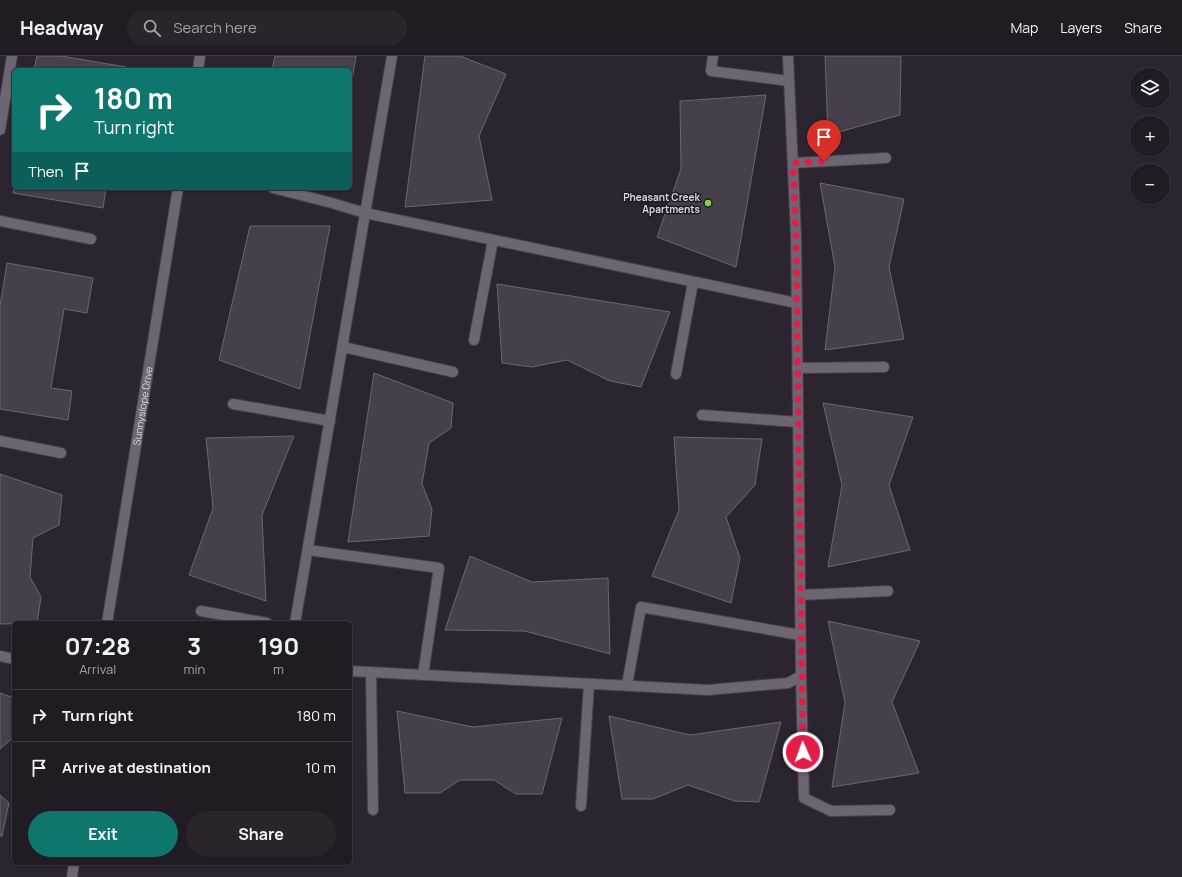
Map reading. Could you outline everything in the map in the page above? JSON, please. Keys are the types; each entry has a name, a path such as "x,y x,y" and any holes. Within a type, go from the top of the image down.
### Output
{"street":[{"path":"0,130 3,95 12,56"},
{"path":"198,68 200,56"},
{"path":"295,621 392,56"},
{"path":"713,56 711,71 789,81"},
{"path":"788,56 793,163 804,798 831,811 890,810"},
{"path":"793,163 886,158"},
{"name":"Sunnyslope Drive","path":"107,621 178,190"},
{"path":"281,190 365,213 796,303"},
{"path":"0,221 91,239"},
{"path":"474,340 493,240"},
{"path":"676,374 693,282"},
{"path":"343,346 453,372"},
{"path":"797,368 884,367"},
{"path":"233,404 330,421"},
{"path":"702,415 798,422"},
{"path":"0,441 61,453"},
{"path":"308,550 439,568 423,675"},
{"path":"800,595 888,591"},
{"path":"627,685 641,607 800,635"},
{"path":"201,611 256,621"},
{"path":"0,656 12,659"},
{"path":"352,671 708,690 788,682 801,676"},
{"path":"371,672 373,810"},
{"path":"581,806 589,684"},
{"path":"72,877 74,865"}],"building":[{"path":"37,56 61,56 126,67 126,68 34,68"},
{"path":"275,56 356,56 352,81 352,68 272,68"},
{"path":"425,56 460,56 506,74 479,136 492,200 405,207"},
{"path":"825,56 901,56 900,115 828,135"},
{"name":"Pheasant Creek Apartments","path":"766,95 736,267 657,237 681,169 680,101"},
{"path":"820,183 904,199 889,267 904,339 825,350 835,267"},
{"path":"14,190 106,190 103,208 13,193"},
{"path":"250,226 330,226 300,389 219,360"},
{"path":"7,263 93,278 87,313 64,309 51,388 72,391 68,420 0,409 0,306"},
{"path":"497,284 670,312 641,387 610,381 567,360 532,367 502,363"},
{"path":"374,373 453,403 451,428 429,443 422,484 432,509 429,536 348,542"},
{"path":"823,403 913,417 889,485 910,550 828,567 842,485"},
{"path":"294,436 262,515 266,601 189,575 213,508 206,438"},
{"path":"674,437 762,439 755,485 726,517 740,558 731,603 652,576 679,510"},
{"path":"0,474 62,495 59,525 33,538 30,577 41,597 37,621 12,621 12,624 0,624"},
{"path":"470,556 532,582 608,578 610,654 525,631 445,630"},
{"path":"828,621 920,641 892,702 919,773 832,787 845,703"},
{"path":"0,693 12,697 12,739 0,749"},
{"path":"397,711 473,727 562,718 542,794 516,794 494,780 460,780 440,793 405,793"},
{"path":"609,716 690,735 781,722 759,802 735,801 688,785 653,799 622,799"},
{"path":"0,795 9,803 2,836 0,836"}],"place":[{"name":"Pheasant Creek Apartments","path":"708,203"}],"route":[{"path":"803,752 800,649 796,236 793,163 824,161"}]}
